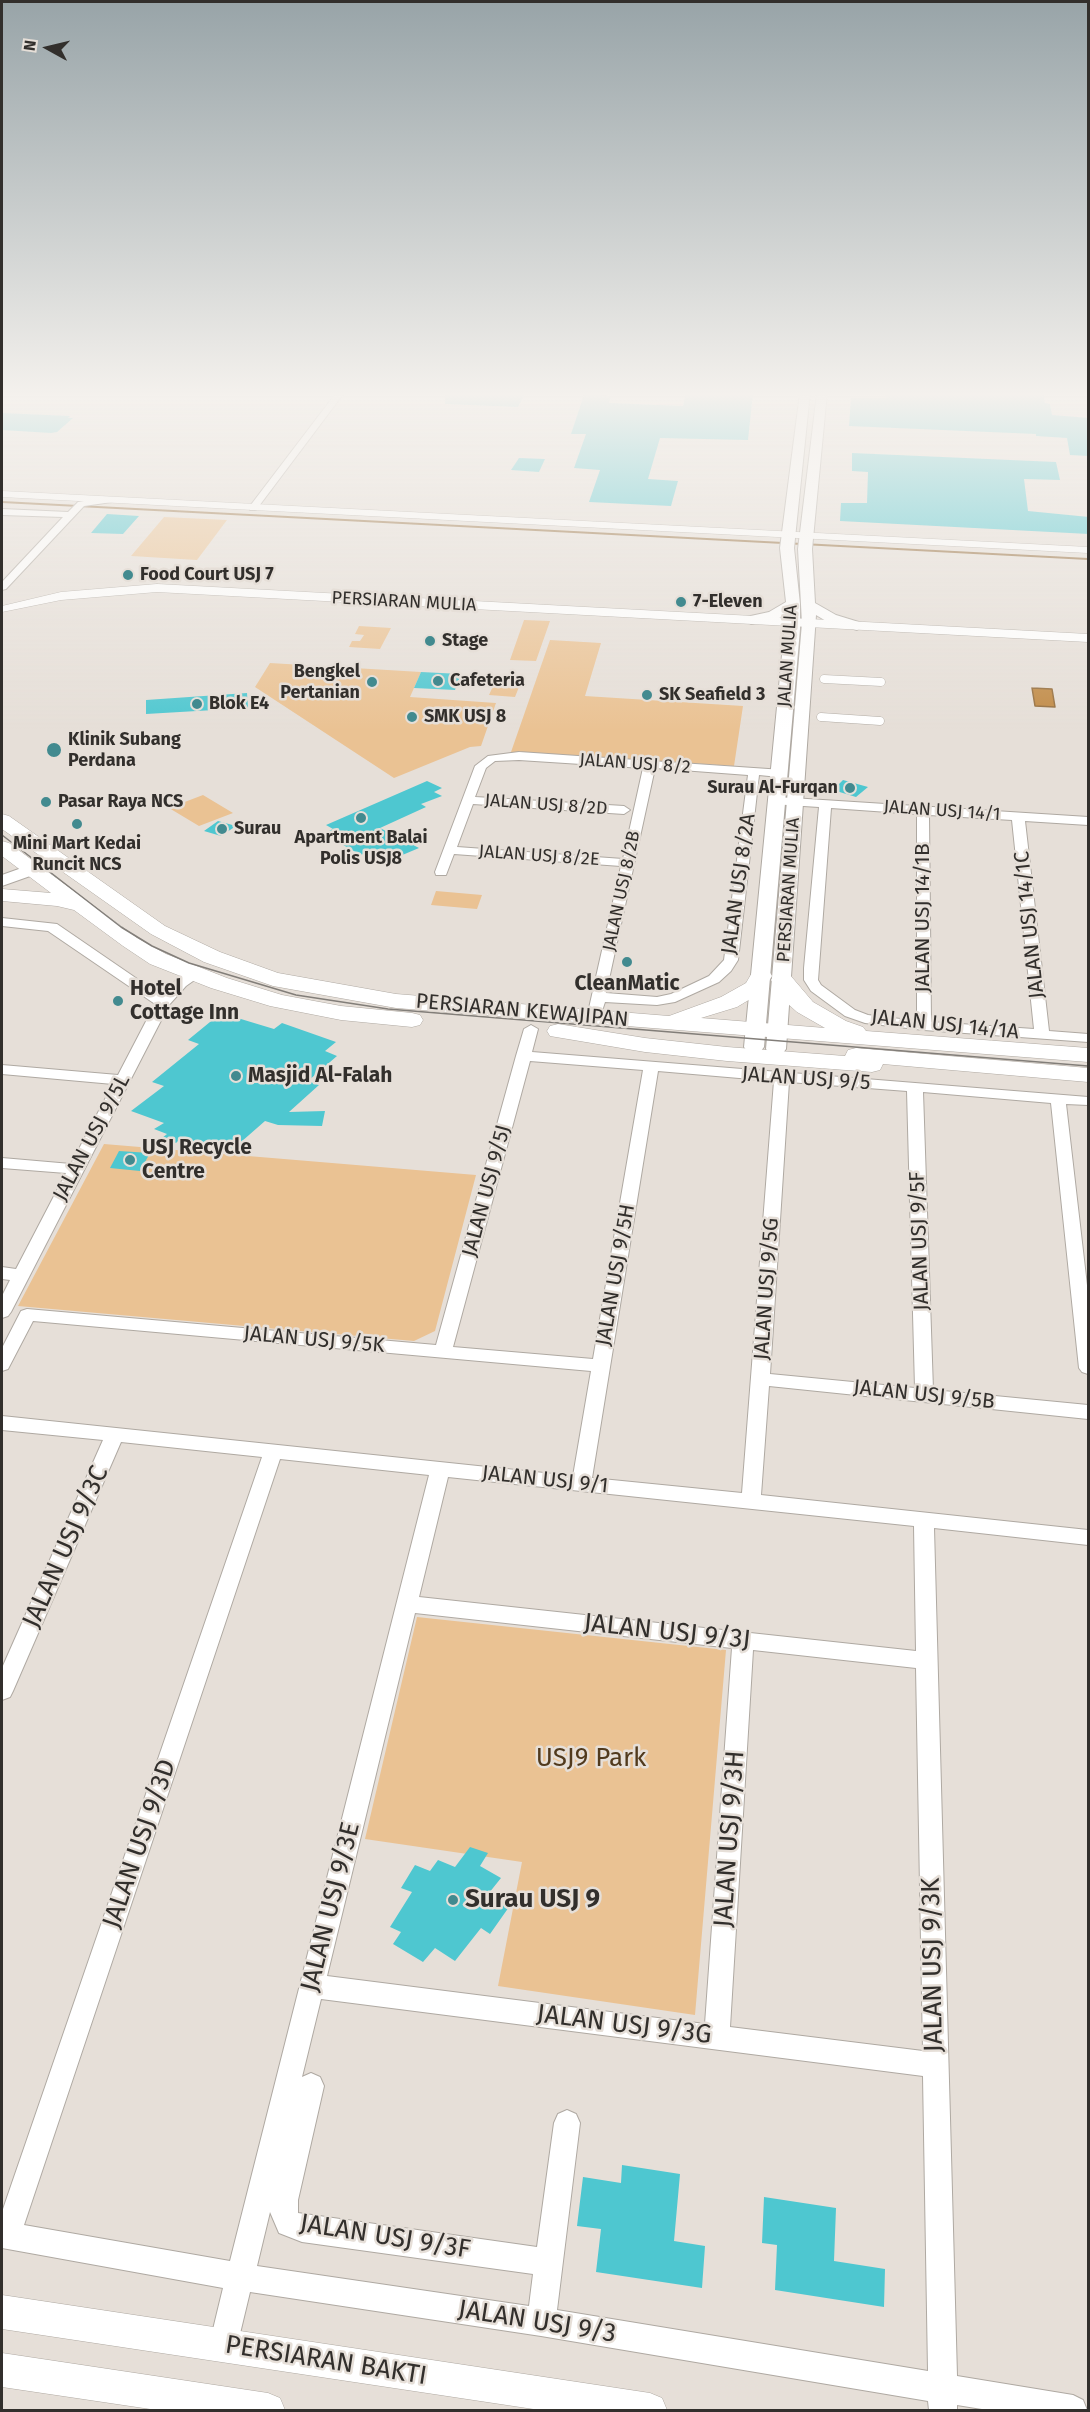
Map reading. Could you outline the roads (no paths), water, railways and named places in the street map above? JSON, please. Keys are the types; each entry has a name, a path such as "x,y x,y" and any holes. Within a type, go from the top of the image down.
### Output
{"main road":[{"name":"JALAN MULIA","path":"792,506 788,538 793,604 801,623"},
{"name":"PERSIARAN MULIA","path":"771,978 795,802 799,643 801,623 808,605 806,539 810,506"},
{"path":"754,620 774,615 793,604"},
{"path":"808,605 831,618 854,626"},
{"path":"754,620 779,629 799,643 829,631 854,626"},
{"name":"JALAN MULIA","path":"779,773 799,643"},
{"name":"PERSIARAN MULIA","path":"766,1040 771,978 776,801 779,773"},
{"name":"PERSIARAN KEWAJIPAN","path":"2,820 84,907 130,942 158,959 250,994 309,1007 341,1013 558,1031 766,1040 878,1040 1089,1055"},
{"name":"PERSIARAN KEWAJIPAN","path":"2,847 42,862 168,935 212,957 273,979 396,1001 596,1007 658,1023 766,1040 1005,1068 1089,1075"},
{"path":"2,871 42,862"},
{"path":"2,881 42,862"},
{"path":"2,895 57,900 84,907"},
{"path":"658,1023 697,1014 729,1002 771,978 805,1008 838,1026 878,1040"},
{"name":"PERSIARAN KEWAJIPAN","path":"558,1031 645,1045 759,1057 912,1067 1005,1068"}],"street":[{"path":"67,506 74,507"},
{"path":"2,512 81,506"},
{"path":"264,506 806,539 1089,550"},
{"path":"2,586 15,566 74,507"},
{"path":"806,539 1089,545"},
{"name":"PERSIARAN MULIA","path":"2,609 61,596 157,588 1089,638"},
{"path":"824,679 881,682"},
{"path":"821,717 880,721"},
{"name":"JALAN USJ 8/2","path":"468,800 481,766 492,758 519,756 779,773"},
{"name":"JALAN USJ 8/2B","path":"596,1007 650,765"},
{"name":"JALAN USJ 8/2A","path":"596,1007 675,998 714,979 726,968 731,960 754,771"},
{"path":"441,872 468,800"},
{"name":"JALAN USJ 8/2D","path":"468,800 624,810"},
{"name":"JALAN USJ 14/1","path":"776,801 1089,821"},
{"name":"JALAN USJ 14/1A","path":"825,804 811,980 816,988 850,1013 891,1023 1089,1038"},
{"name":"JALAN USJ 14/1B","path":"923,810 924,1026"},
{"name":"JALAN USJ 14/1C","path":"1018,816 1042,1035"},
{"name":"JALAN USJ 8/2E","path":"449,850 628,863"},
{"path":"2,922 52,927 163,1003"},
{"name":"JALAN USJ 9/5L","path":"2,1312 163,1003 181,983 196,974"},
{"name":"JALAN USJ 9/5J","path":"443,1352 531,1029"},
{"name":"JALAN USJ 9/5","path":"523,1056 1089,1101"},
{"name":"JALAN USJ 9/5H","path":"581,1484 651,1067"},
{"path":"2,1069 123,1080"},
{"name":"JALAN USJ 9/5G","path":"751,1502 782,1077"},
{"name":"JALAN USJ 9/5F","path":"915,1087 924,1395"},
{"path":"1058,1098 1089,1368"},
{"path":"2,1163 76,1169"},
{"path":"2,1273 21,1275"},
{"name":"JALAN USJ 9/5K","path":"2,1365 27,1315 601,1366"},
{"name":"JALAN USJ 9/5B","path":"760,1379 1089,1412"},
{"name":"JALAN USJ 9/1","path":"2,1423 1089,1537"},
{"name":"JALAN USJ 9/3C","path":"2,1691 115,1435"},
{"name":"JALAN USJ 9/3D","path":"4,2235 273,1452"},
{"name":"JALAN USJ 9/3E","path":"223,2346 440,1469"},
{"name":"JALAN USJ 9/3K","path":"924,1520 943,2400"},
{"name":"JALAN USJ 9/3J","path":"406,1604 927,1661"},
{"name":"JALAN USJ 9/3H","path":"717,2037 743,1641"},
{"name":"JALAN USJ 9/3G","path":"312,1986 936,2065"},
{"name":"JALAN USJ 9/3F","path":"311,2086 284,2200 284,2211 289,2223 302,2228 548,2262"},
{"path":"542,2322 567,2123"},
{"name":"JALAN USJ 9/3","path":"4,2235 240,2277 542,2322 943,2400 1073,2410"},
{"name":"PERSIARAN BAKTI","path":"2,2312 650,2410"},
{"path":"2,2370 247,2409"}],"waterway":[{"path":"70,506 1088,559"}],"tram line":[{"path":"2,835 121,927 152,946 189,963 296,995 388,1009 1088,1066"}],"place":[{"name":"Food Court USJ 7","path":"128,575"},
{"name":"7-Eleven","path":"681,602"},
{"name":"Stage","path":"430,641"},
{"name":"Cafeteria","path":"438,681"},
{"name":"Bengkel Pertanian","path":"372,682"},
{"name":"SK Seafield 3","path":"647,695"},
{"name":"Blok E4","path":"197,704"},
{"name":"SMK USJ 8","path":"412,717"},
{"name":"Klinik Subang Perdana","path":"54,750"},
{"name":"Surau Al-Furqan","path":"850,788"},
{"name":"Pasar Raya NCS","path":"46,802"},
{"name":"Apartment Balai Polis USJ8","path":"361,818"},
{"name":"Mini Mart Kedai Runcit NCS","path":"77,824"},
{"name":"Surau","path":"222,829"},
{"name":"CleanMatic","path":"627,962"},
{"name":"Hotel Cottage Inn","path":"118,1001"},
{"name":"Masjid Al-Falah","path":"236,1076"},
{"name":"USJ Recycle Centre","path":"130,1160"},
{"name":"Surau USJ 9","path":"453,1900"}],"park label":[{"name":"USJ9 Park","path":"591,1759"}]}
